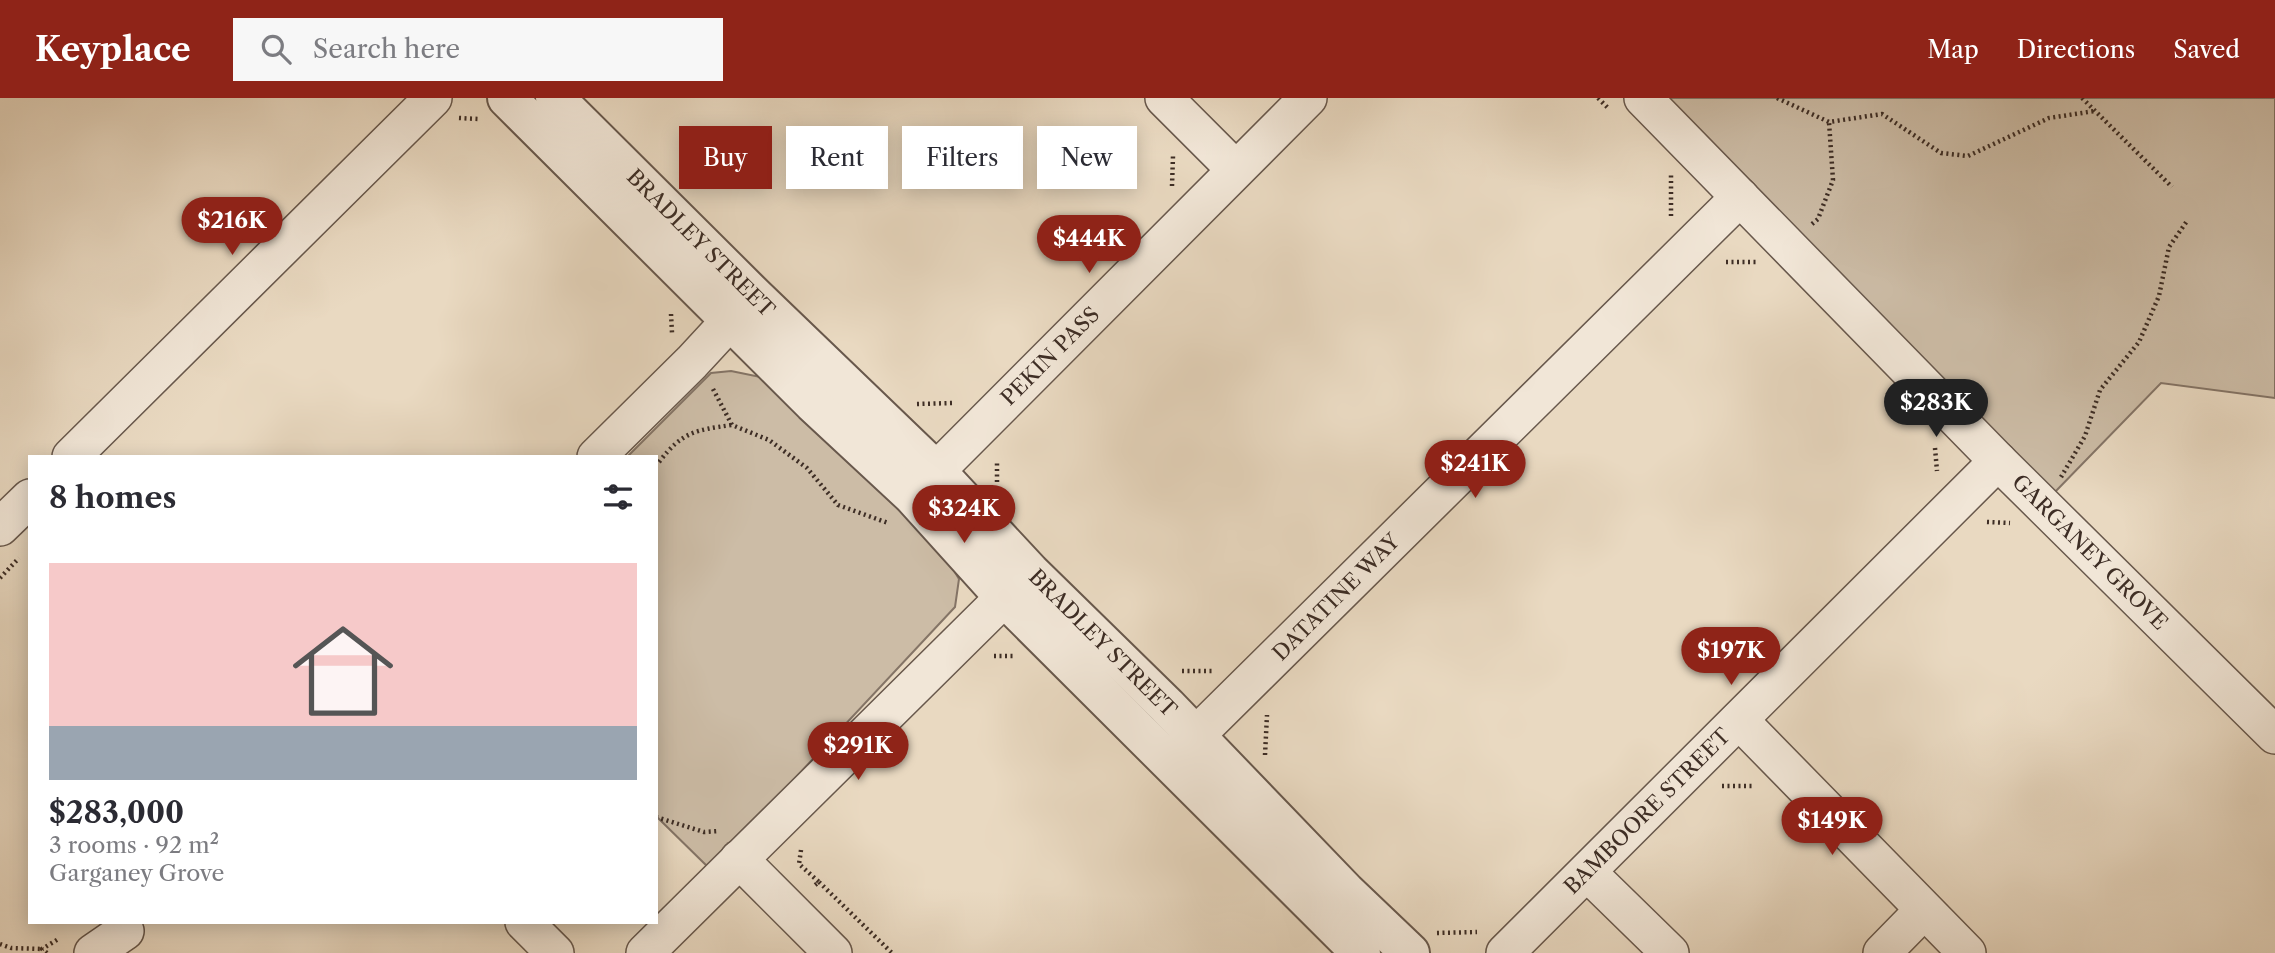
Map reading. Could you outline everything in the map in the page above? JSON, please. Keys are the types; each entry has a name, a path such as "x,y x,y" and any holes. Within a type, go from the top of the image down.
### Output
{"street":[{"path":"73,455 433,98"},
{"name":"BRADLEY STREET","path":"507,98 681,271 742,307"},
{"name":"BRADLEY STREET","path":"555,98 912,497 1152,691 1183,748 1228,772 1346,892 1422,943"},
{"path":"1164,98 1235,169"},
{"name":"PEKIN PASS","path":"912,497 1308,98"},
{"name":"GARGANEY GROVE","path":"1629,107 1741,197 1997,461 2275,735"},
{"name":"DATATINE WAY","path":"1183,748 1741,197"},
{"path":"598,455 692,362 742,307"},
{"name":"BAMBOORE STREET","path":"1496,942 1587,872 1997,461"},
{"path":"0,527 28,500"},
{"path":"645,953 732,845 1018,585"},
{"name":"BRADLEY STREET","path":"1018,585 1183,748 1361,953"},
{"path":"1739,720 1967,953"},
{"path":"732,845 789,910 833,953"},
{"path":"1587,872 1670,953"},
{"path":"1882,953 1924,910"},
{"path":"526,924 555,953"},
{"path":"93,953 123,935"}],"path":[{"path":"1598,98 1629,107"},
{"path":"1777,98 1829,122 1882,114 1941,153 1968,156 2049,118 2095,111"},
{"path":"2082,98 2172,187"},
{"path":"1788,246 1818,219 1833,180 1829,122"},
{"path":"1171,194 1174,153"},
{"path":"1671,170 1671,219"},
{"path":"2037,500 2059,480 2085,436 2100,390 2139,342 2159,296 2169,247 2187,221"},
{"path":"681,271 669,283 673,343 710,385 732,425"},
{"path":"905,404 963,403 968,398 988,418"},
{"path":"658,462 673,444 696,431 732,425 769,440 807,468 838,505 912,497"},
{"path":"1935,445 1937,478"},
{"path":"997,482 998,454"},
{"path":"0,578 22,555"},
{"path":"986,656 1021,656"},
{"path":"1152,691 1170,671 1219,671 1232,657 1275,704 1267,711 1265,763"},
{"path":"658,818 704,832 732,845"},
{"path":"802,841 799,864 892,953"},
{"path":"789,910 819,882"},
{"path":"1422,943 1496,942"},
{"path":"0,944 10,948 42,949"}],"shaded area":[{"path":"1664,98 2275,98 2275,398 2161,383 2053,494"},
{"path":"731,371 765,378 936,541 959,579 955,607 710,869 658,818 658,455 629,455 711,373"}]}
